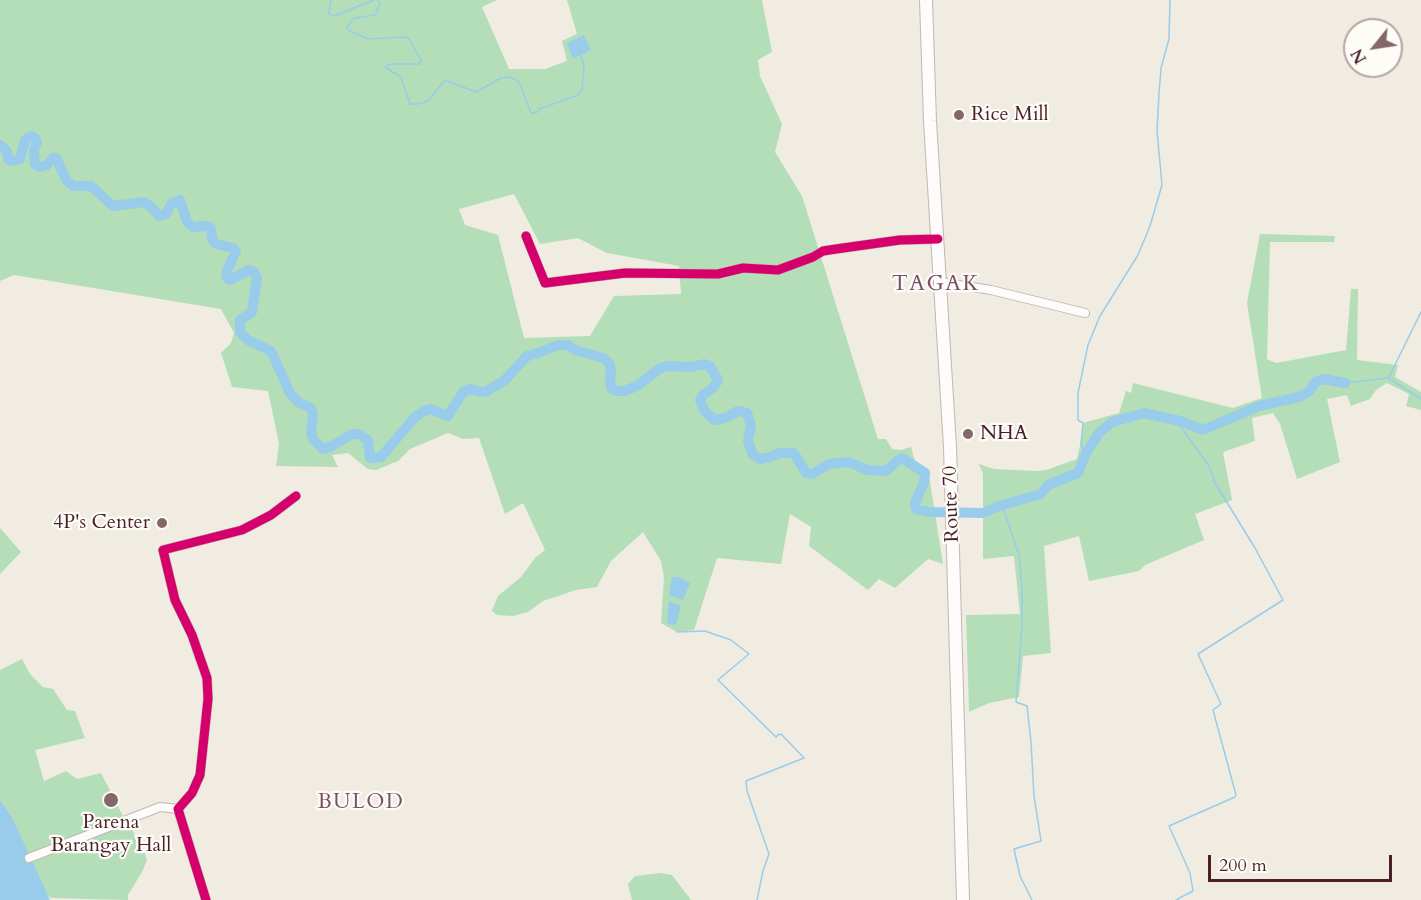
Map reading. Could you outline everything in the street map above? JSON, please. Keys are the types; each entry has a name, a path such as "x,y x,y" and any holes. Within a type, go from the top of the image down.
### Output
{"highway":[{"name":"Route 70","path":"926,0 952,507 963,900"}],"street":[{"path":"526,236 546,283 625,273 718,274 742,268 778,270 823,251 900,240 938,239"},
{"path":"940,282 991,290 1085,313"},
{"path":"178,809 192,792 200,775 208,699 207,678 192,635 175,600 163,550 242,530 272,515 296,496"},
{"path":"29,858 160,807 178,809"},
{"path":"178,809 206,900"}],"green space":[{"path":"0,0 497,0 482,7 509,69 545,69 567,61 562,41 577,34 567,0 762,0 772,52 758,60 760,76 782,124 775,152 802,196 878,439 886,439 892,449 901,450 911,447 916,465 928,469 943,564 928,559 895,588 879,579 868,590 809,546 811,527 790,514 781,564 717,558 694,630 677,632 661,623 664,577 661,561 643,532 611,561 597,587 576,590 543,601 528,612 513,616 497,615 492,611 498,596 521,577 535,558 545,550 523,503 505,514 479,438 463,439 448,433 410,449 398,461 376,470 368,469 348,453 332,455 338,467 276,466 279,444 268,391 232,387 221,353 231,343 234,333 221,309 14,275 0,281","holes":["584,35 590,50 573,59","514,194 540,244 578,238 607,253 679,266 681,294 614,296 590,336 524,338 498,235 465,225 459,209"]},
{"path":"1260,234 1335,236 1334,242 1270,242 1267,359 1276,363 1346,350 1351,289 1358,289 1357,360 1398,365 1395,377 1421,392 1421,410 1406,406 1409,394 1387,383 1376,390 1370,399 1351,406 1347,395 1327,399 1340,462 1297,479 1280,424 1273,413 1252,418 1255,441 1223,452 1232,500 1195,514 1204,540 1145,565 1139,571 1089,581 1079,536 1044,546 1051,653 1023,656 1019,697 989,703 969,712 966,615 1020,614 1014,556 983,559 983,474 979,464 994,469 1037,471 1077,459 1083,423 1119,413 1126,391 1131,393 1133,383 1233,408 1262,398 1247,303"},
{"path":"0,528 21,552 0,574"},
{"path":"22,659 30,674 43,687 53,689 67,710 75,711 85,738 35,750 44,781 66,771 77,779 101,773 125,820 132,827 139,851 145,853 147,860 128,895 128,900 51,898 47,895 11,815 0,800 0,670"},
{"path":"661,873 672,875 691,900 632,900 628,884 635,876"}],"water":[{"path":"584,35 591,50 573,59 567,43"},
{"path":"672,577 679,577 690,583 683,600 669,595"},
{"path":"669,601 681,606 676,625 667,622"},
{"path":"0,800 11,815 50,900 0,900"}],"waterway":[{"path":"331,0 329,14 334,16 374,0"},
{"path":"378,0 380,4 375,15 354,18 347,27 348,30 368,39 405,37 409,39 421,60 420,64 391,64 386,68 401,77 410,104 428,101 445,80 476,92 501,78 510,77 519,82 531,113 538,112 539,109 576,96 582,91 584,66 581,55"},
{"path":"1086,453 1081,444 1083,423 1078,420 1078,393 1088,345 1100,316 1138,255 1150,226 1162,185 1157,131 1161,68 1169,39 1170,0"},
{"path":"0,145 7,151 8,159 13,161 20,159 25,140 31,136 35,138 37,142 34,150 35,164 39,167 47,165 53,158 56,158 67,181 73,186 91,186 113,206 144,202 159,216 166,214 171,204 180,200 187,222 193,227 211,228 212,239 216,244 233,248 236,251 226,273 227,278 230,280 249,270 254,272 257,278 252,312 240,320 240,333 248,340 271,351 290,393 298,402 311,408 313,439 323,449 352,434 358,434 368,440 370,458 381,457 415,417 426,410 430,409 448,416 463,392 469,389 487,391 505,380 527,356 558,345 568,345 575,350 603,358 610,364 611,388 617,391 637,386 659,369 667,366 691,367 704,364 710,366 718,380 700,400 704,410 714,420 725,418 738,411 747,413 751,425 748,441 753,455 760,459 779,453 794,453 806,473 812,474 829,464 849,462 867,470 886,471 902,458 925,473 924,482 915,503 916,509 928,512 983,513 1041,494 1048,485 1078,473 1086,453 1099,433 1112,422 1144,413 1180,421 1203,430 1259,406 1299,397 1310,391 1315,382 1324,379 1345,383"},
{"path":"1389,377 1421,312"},
{"path":"1345,383 1388,378 1421,399"},
{"path":"1175,419 1209,466 1215,483 1255,548 1283,600 1198,654 1221,704 1213,710 1236,795 1169,826 1190,873 1193,891 1176,900"},
{"path":"1002,505 1019,555 1022,627 1016,702 1027,706 1034,796 1041,841 1014,849 1020,876 1032,900"},
{"path":"677,632 705,631 731,640 749,654 718,680 776,737 779,734 782,735 804,758 746,781 747,791 769,854 757,900"}],"cycle path":[{"path":"526,236 545,283 625,273 718,274 743,268 778,270 823,251 900,240 938,239"},
{"path":"206,900 178,809 192,793 200,775 208,699 207,678 192,635 175,600 163,550 242,530 271,515 296,496"}],"place":[{"name":"Rice Mill","path":"959,115"},
{"name":"NHA","path":"968,434"},
{"name":"4P's Center","path":"162,523"},
{"name":"Parena Barangay Hall","path":"111,800"}],"district":[{"name":"TAGAK","path":"936,285"},
{"name":"BULOD","path":"361,803"}]}
